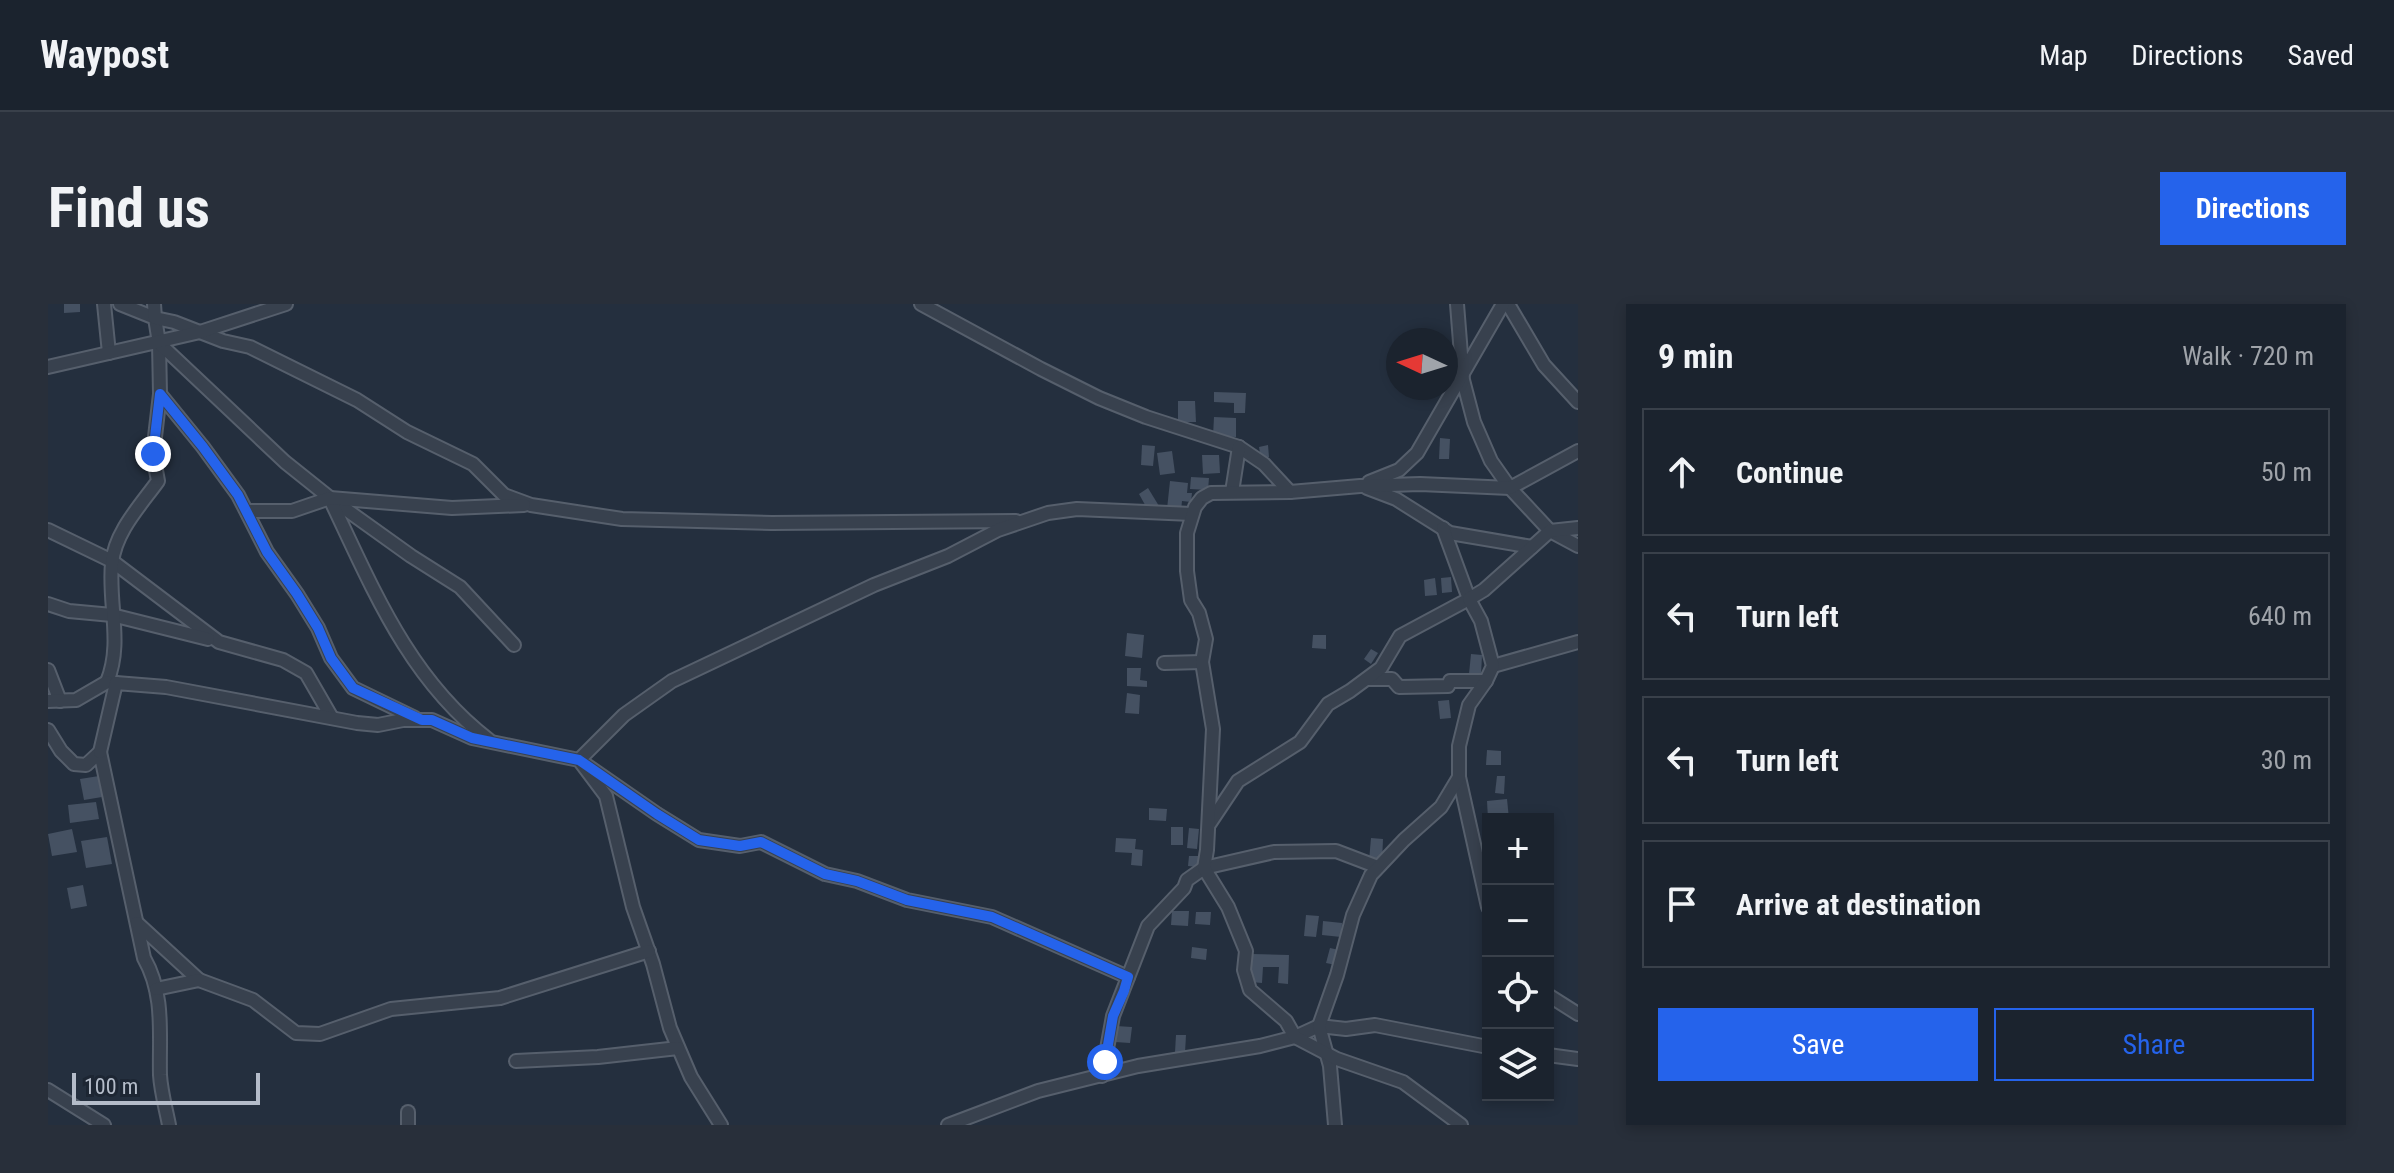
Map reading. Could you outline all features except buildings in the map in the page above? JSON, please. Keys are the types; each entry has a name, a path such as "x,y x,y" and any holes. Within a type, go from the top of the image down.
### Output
{"street":[{"path":"104,304 109,353"},
{"path":"120,304 223,341 250,347 357,400 407,432 473,464 504,495 531,505"},
{"path":"154,304 160,394 153,454 158,481 121,534 112,561 112,615 116,648 100,752 144,958 154,977 160,1019 160,1080 169,1125"},
{"path":"48,367 159,343 286,304"},
{"path":"921,304 1099,398 1146,417 1239,447 1264,464 1290,492"},
{"path":"1457,304 1463,376 1474,422 1491,461 1510,488 1550,531 1578,546"},
{"path":"1360,486 1399,470 1417,453 1505,304 1544,365 1578,402"},
{"path":"159,343 285,462 411,556 460,587 514,645"},
{"path":"160,394 203,447 248,511 267,552 297,594 318,628 331,658 353,688 422,720"},
{"path":"1232,492 1239,447"},
{"path":"1461,1125 1403,1082 1327,1054 1295,1037 1286,1021 1250,990 1244,970 1246,951 1228,907 1204,868 1213,729 1202,662 1206,639 1199,613 1191,600 1187,571 1187,533 1192,514 1202,498 1211,493 1420,484 1510,488 1578,451"},
{"path":"1360,486 1396,499 1450,533 1532,547"},
{"path":"330,498 387,618 418,667 471,726 493,743"},
{"path":"248,511 292,511 330,498 452,508 531,505 622,519 772,523 1022,522"},
{"path":"579,760 624,715 672,681 874,585 948,556 998,530 1048,513 1077,509 1192,514"},
{"path":"1443,528 1469,599 1481,621 1493,666 1469,705 1459,746 1459,777 1483,885"},
{"path":"1208,826 1238,781 1300,742 1328,704 1381,668 1400,636 1484,590 1550,531 1578,528"},
{"path":"48,530 112,561 219,642"},
{"path":"48,604 69,611 112,615 173,629 283,660 306,673 332,718"},
{"path":"1493,666 1578,642"},
{"path":"1164,663 1202,662"},
{"path":"48,670 54,701 76,700 112,682 166,687 378,725 403,720 432,720 472,738 579,760 699,840 740,846 761,842 825,874 857,881 907,900 992,917 1128,977"},
{"path":"1367,679 1392,679 1399,687 1448,686 1450,681 1486,681"},
{"path":"48,730 61,751 74,764 86,765 100,752"},
{"path":"579,760 606,796 633,907 649,951 670,1028 691,1077 721,1125"},
{"path":"1335,1125 1330,1066 1319,1026 1353,915 1371,875 1441,807 1459,777"},
{"path":"1102,1076 1113,1016 1148,926 1184,888 1187,880 1204,868 1274,852 1336,851 1378,867"},
{"path":"137,923 199,980 253,1000 296,1033 320,1034 391,1009 500,998 649,951"},
{"path":"156,989 199,980"},
{"path":"1554,999 1578,1014"},
{"path":"948,1125 1038,1091 1138,1066 1260,1046 1295,1037 1319,1026 1346,1029 1375,1025 1482,1046"},
{"path":"516,1061 598,1057 678,1048"},
{"path":"1554,1056 1578,1059"},
{"path":"48,1090 104,1125"}],"route":[{"path":"153,454 160,394 238,495 267,552 297,594 318,628 331,658 353,688 385,705 422,720 432,720 472,738 579,760 699,840 740,846 761,842 825,874 857,881 907,900 992,917 1128,977 1113,1016 1105,1062"}]}
